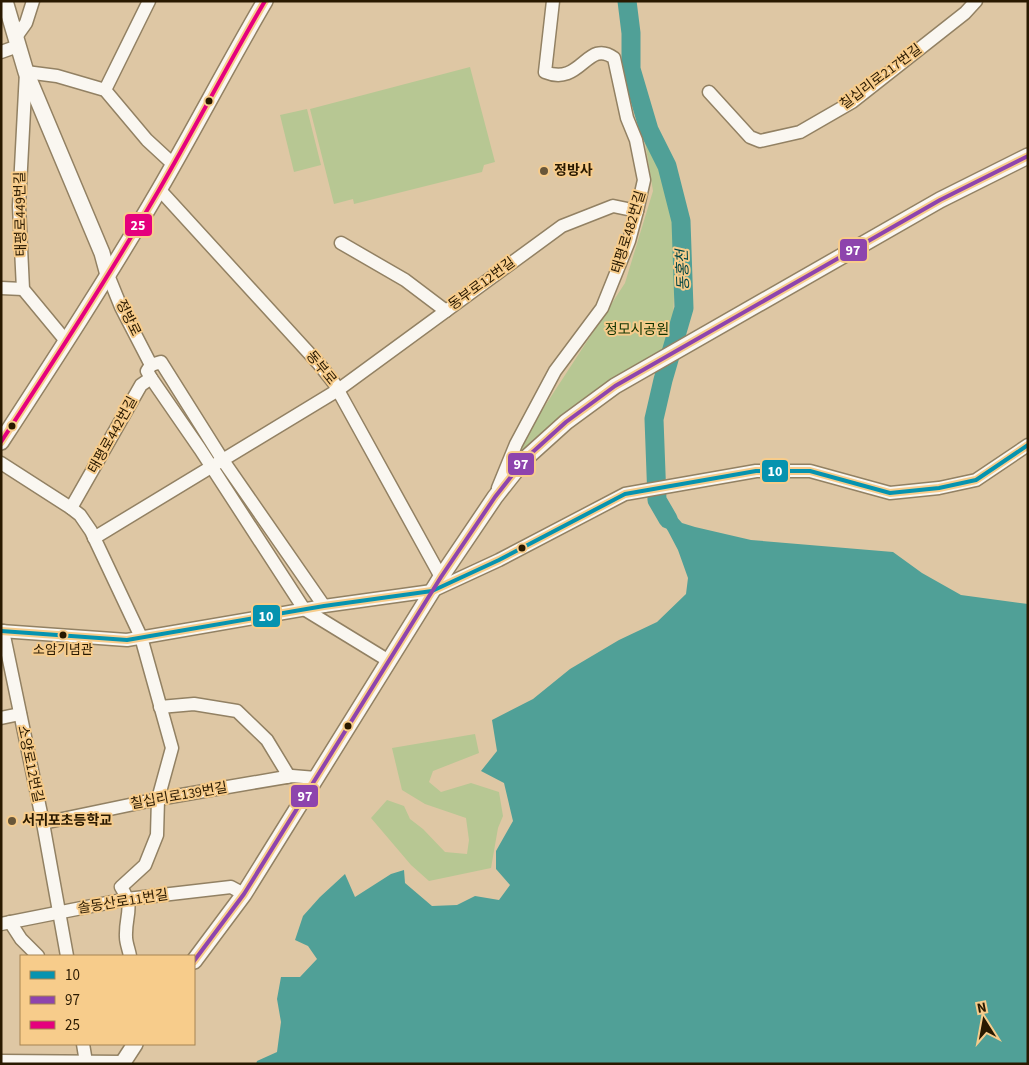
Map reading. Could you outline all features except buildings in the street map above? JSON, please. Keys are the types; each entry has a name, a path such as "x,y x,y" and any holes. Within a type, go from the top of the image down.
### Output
{"main road":[{"name":"정방로","path":"5,1 26,72 102,253 108,275"},
{"path":"1,442 108,275 160,189 172,164 265,1"},
{"path":"195,961 244,894 440,578 495,497 525,459 566,422 615,386 940,200 1028,156"},
{"path":"123,1063 135,1045"}],"street":[{"path":"1,52 17,41 34,1"},
{"path":"105,90 149,1"},
{"name":"태평로482번길","path":"495,497 516,444 555,372 602,308 629,241 644,180 636,140 627,118 614,58 607,53 595,53 570,73 555,76 545,72 553,1"},
{"name":"칠십리로217번길","path":"709,92 750,137 760,141 800,132 852,102 965,13 976,1"},
{"path":"26,72 58,76 105,90 147,140 172,164"},
{"name":"태평로449번길","path":"23,289 18,206 26,72"},
{"name":"동부로","path":"160,189 319,364 338,390 440,578"},
{"name":"동부로12번길","path":"338,390 562,226 613,206 637,212"},
{"path":"341,243 405,280 446,311"},
{"name":"정방로","path":"108,275 151,371 304,610"},
{"path":"1,288 23,289 66,341"},
{"path":"151,371 161,362 222,459 324,606"},
{"name":"태평로442번길","path":"71,508 141,385 151,371"},
{"path":"94,538 338,390"},
{"path":"2,631 127,640 324,606 432,591 500,560 625,494 756,471 810,471 890,493 939,488 976,480 1028,445"},
{"path":"1,463 80,515 94,538 141,637 172,748 158,799 157,835 145,865 120,887 130,906 126,937 130,955"},
{"path":"304,610 389,661"},
{"name":"소양로12번길","path":"2,631 43,823 67,955"},
{"path":"160,707 194,704 238,711 267,740 287,773 287,777"},
{"path":"1,718 20,714"},
{"name":"칠십리로139번길","path":"43,823 158,799 287,777 316,778"},
{"name":"솔동산로11번길","path":"6,923 127,899 231,887 244,894"},
{"path":"6,923 37,955"},
{"path":"1,1061 85,1053 123,1063"}],"green space":[{"path":"470,67 495,162 484,165 482,172 354,204 353,199 334,204 310,109"},
{"name":"정모시공원","path":"635,81 677,217 672,348 509,461 625,283 653,191"},
{"path":"307,109 321,165 294,172 280,115"},
{"path":"475,734 479,753 433,771 429,782 441,792 471,783 499,792 503,816 498,828 491,868 429,881 411,865 371,818 387,800 404,806 410,819 423,829 445,852 467,854 469,840 466,818 425,804 402,790 392,748"}],"water":[{"path":"658,496 682,523 695,527 751,540 893,552 922,573 961,595 1028,604 1028,1064 256,1064 257,1061 277,1052 281,1022 277,999 281,977 300,977 317,959 308,946 295,940 303,916 345,874 355,897 391,874 404,870 405,883 432,906 457,905 475,896 499,900 510,885 496,869 496,851 513,821 504,783 481,771 497,751 492,720 533,699 570,669 619,640 657,622 686,594 688,578 678,550 649,501"}],"waterway":[{"name":"동홍천","path":"627,1 631,33 631,69 649,130 667,166 681,221 684,308 654,419 657,500 668,519"}],"transit line":[{"name":"25","path":"1,442 82,317 140,222 265,1"},
{"name":"97","path":"195,960 244,894 441,577 495,497 525,459 566,422 615,386 940,200 1028,156"},
{"name":"10","path":"1,631 127,640 324,606 432,591 499,560 625,494 756,471 810,471 890,493 939,488 976,480 1028,445"}],"place":[{"name":"정방사","path":"544,171"},
{"name":"소암기념관","path":"63,635"},
{"name":"서귀포초등학교","path":"12,821"}]}
